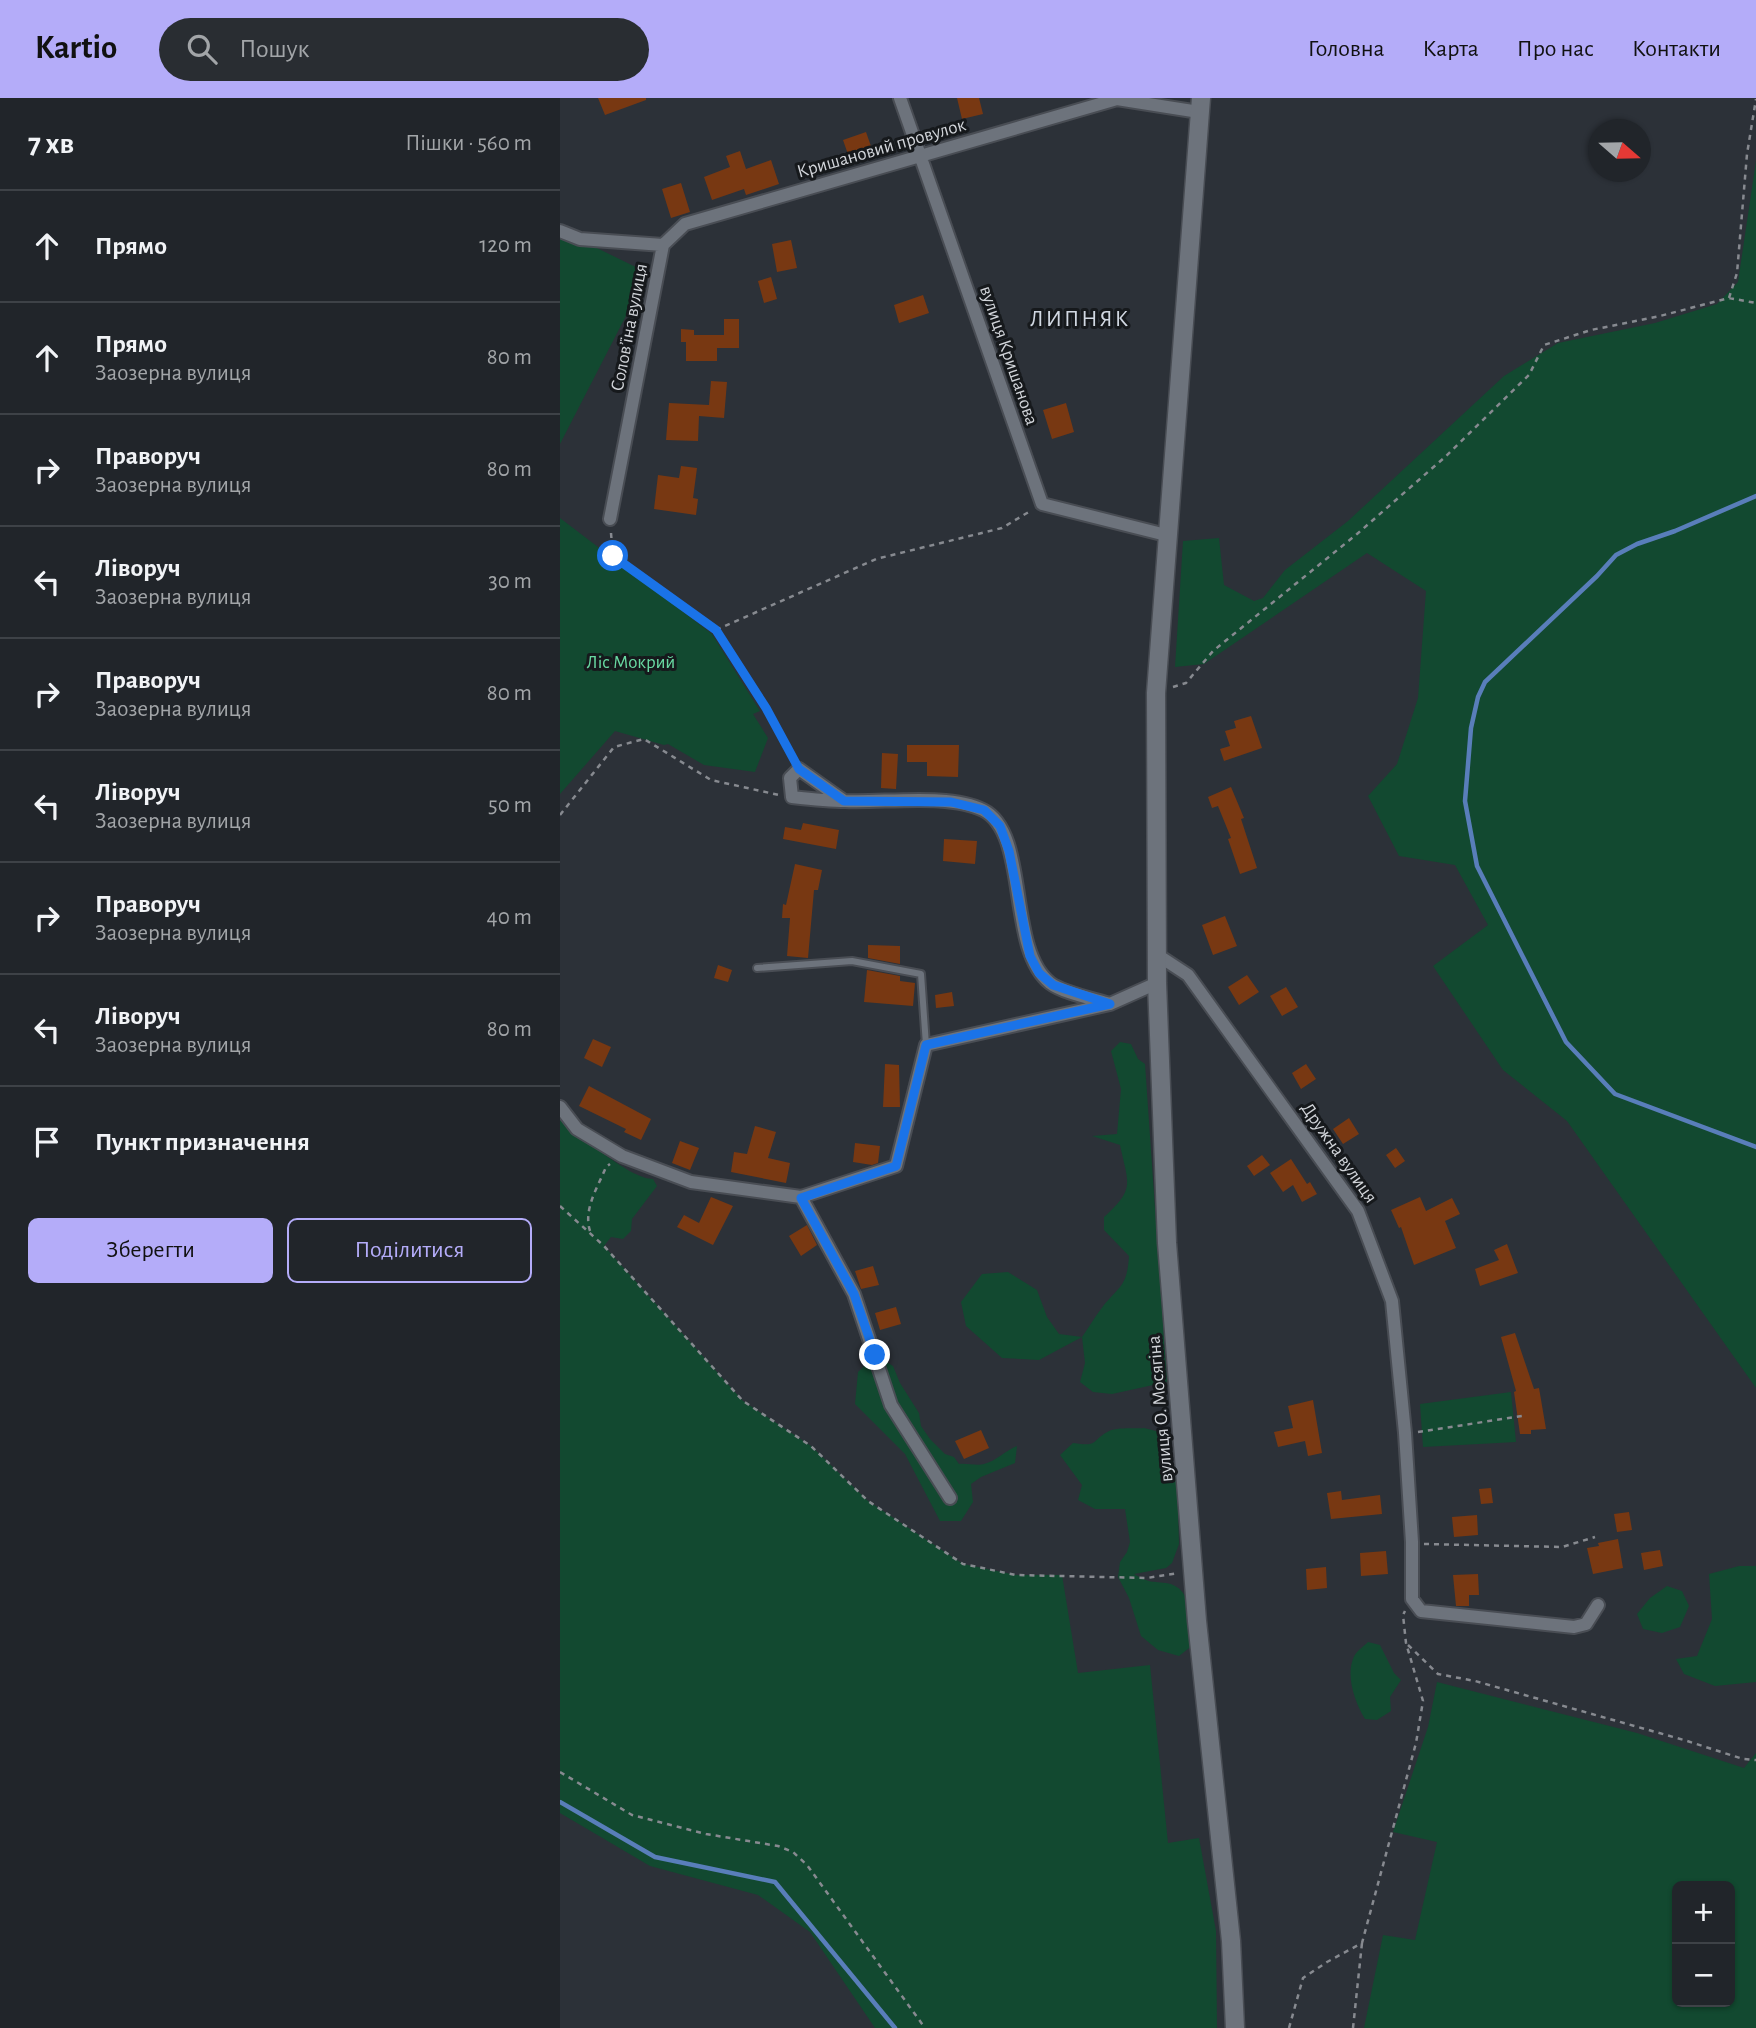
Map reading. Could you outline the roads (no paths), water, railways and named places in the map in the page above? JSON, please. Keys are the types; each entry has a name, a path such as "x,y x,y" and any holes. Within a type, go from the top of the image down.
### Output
{"main road":[{"path":"1156,954 1156,693 1200,105"},
{"name":"вулиця О. Мосягіна","path":"1156,954 1167,1243 1193,1570 1231,1941 1234,2028"}],"street":[{"name":"вулиця Кришанова","path":"900,98 1042,504 1166,535"},
{"name":"Кришановий провулок","path":"663,245 685,224 1117,99 1200,105"},
{"name":"Соловʼїна вулиця","path":"560,231 580,239 663,245 610,519"},
{"path":"844,801 799,769 790,778 792,797 844,801 951,802 984,810 1000,826 1009,851 1030,956 1039,973 1053,985 1110,1004"},
{"name":"Дружна вулиця","path":"1156,954 1188,975 1358,1211 1392,1301 1405,1433 1412,1542 1412,1599 1421,1611 1574,1627 1587,1624 1598,1605"},
{"path":"560,1107 577,1129 622,1156 691,1182 801,1198 896,1166 926,1045 1110,1004 1157,983"},
{"path":"801,1198 854,1294 891,1405 950,1498"}],"lane":[{"path":"757,968 852,961 921,974 926,1045"}],"waterway":[{"path":"1756,496 1616,555 1485,682 1478,697 1471,728 1465,801 1477,866 1566,1042 1615,1094 1756,1147"},
{"path":"560,1802 655,1857 775,1882 895,2028"}],"district":[{"name":"ЛИПНЯК","path":"1080,318"}],"park label":[{"name":"Ліс Мокрий","path":"631,661"}]}
